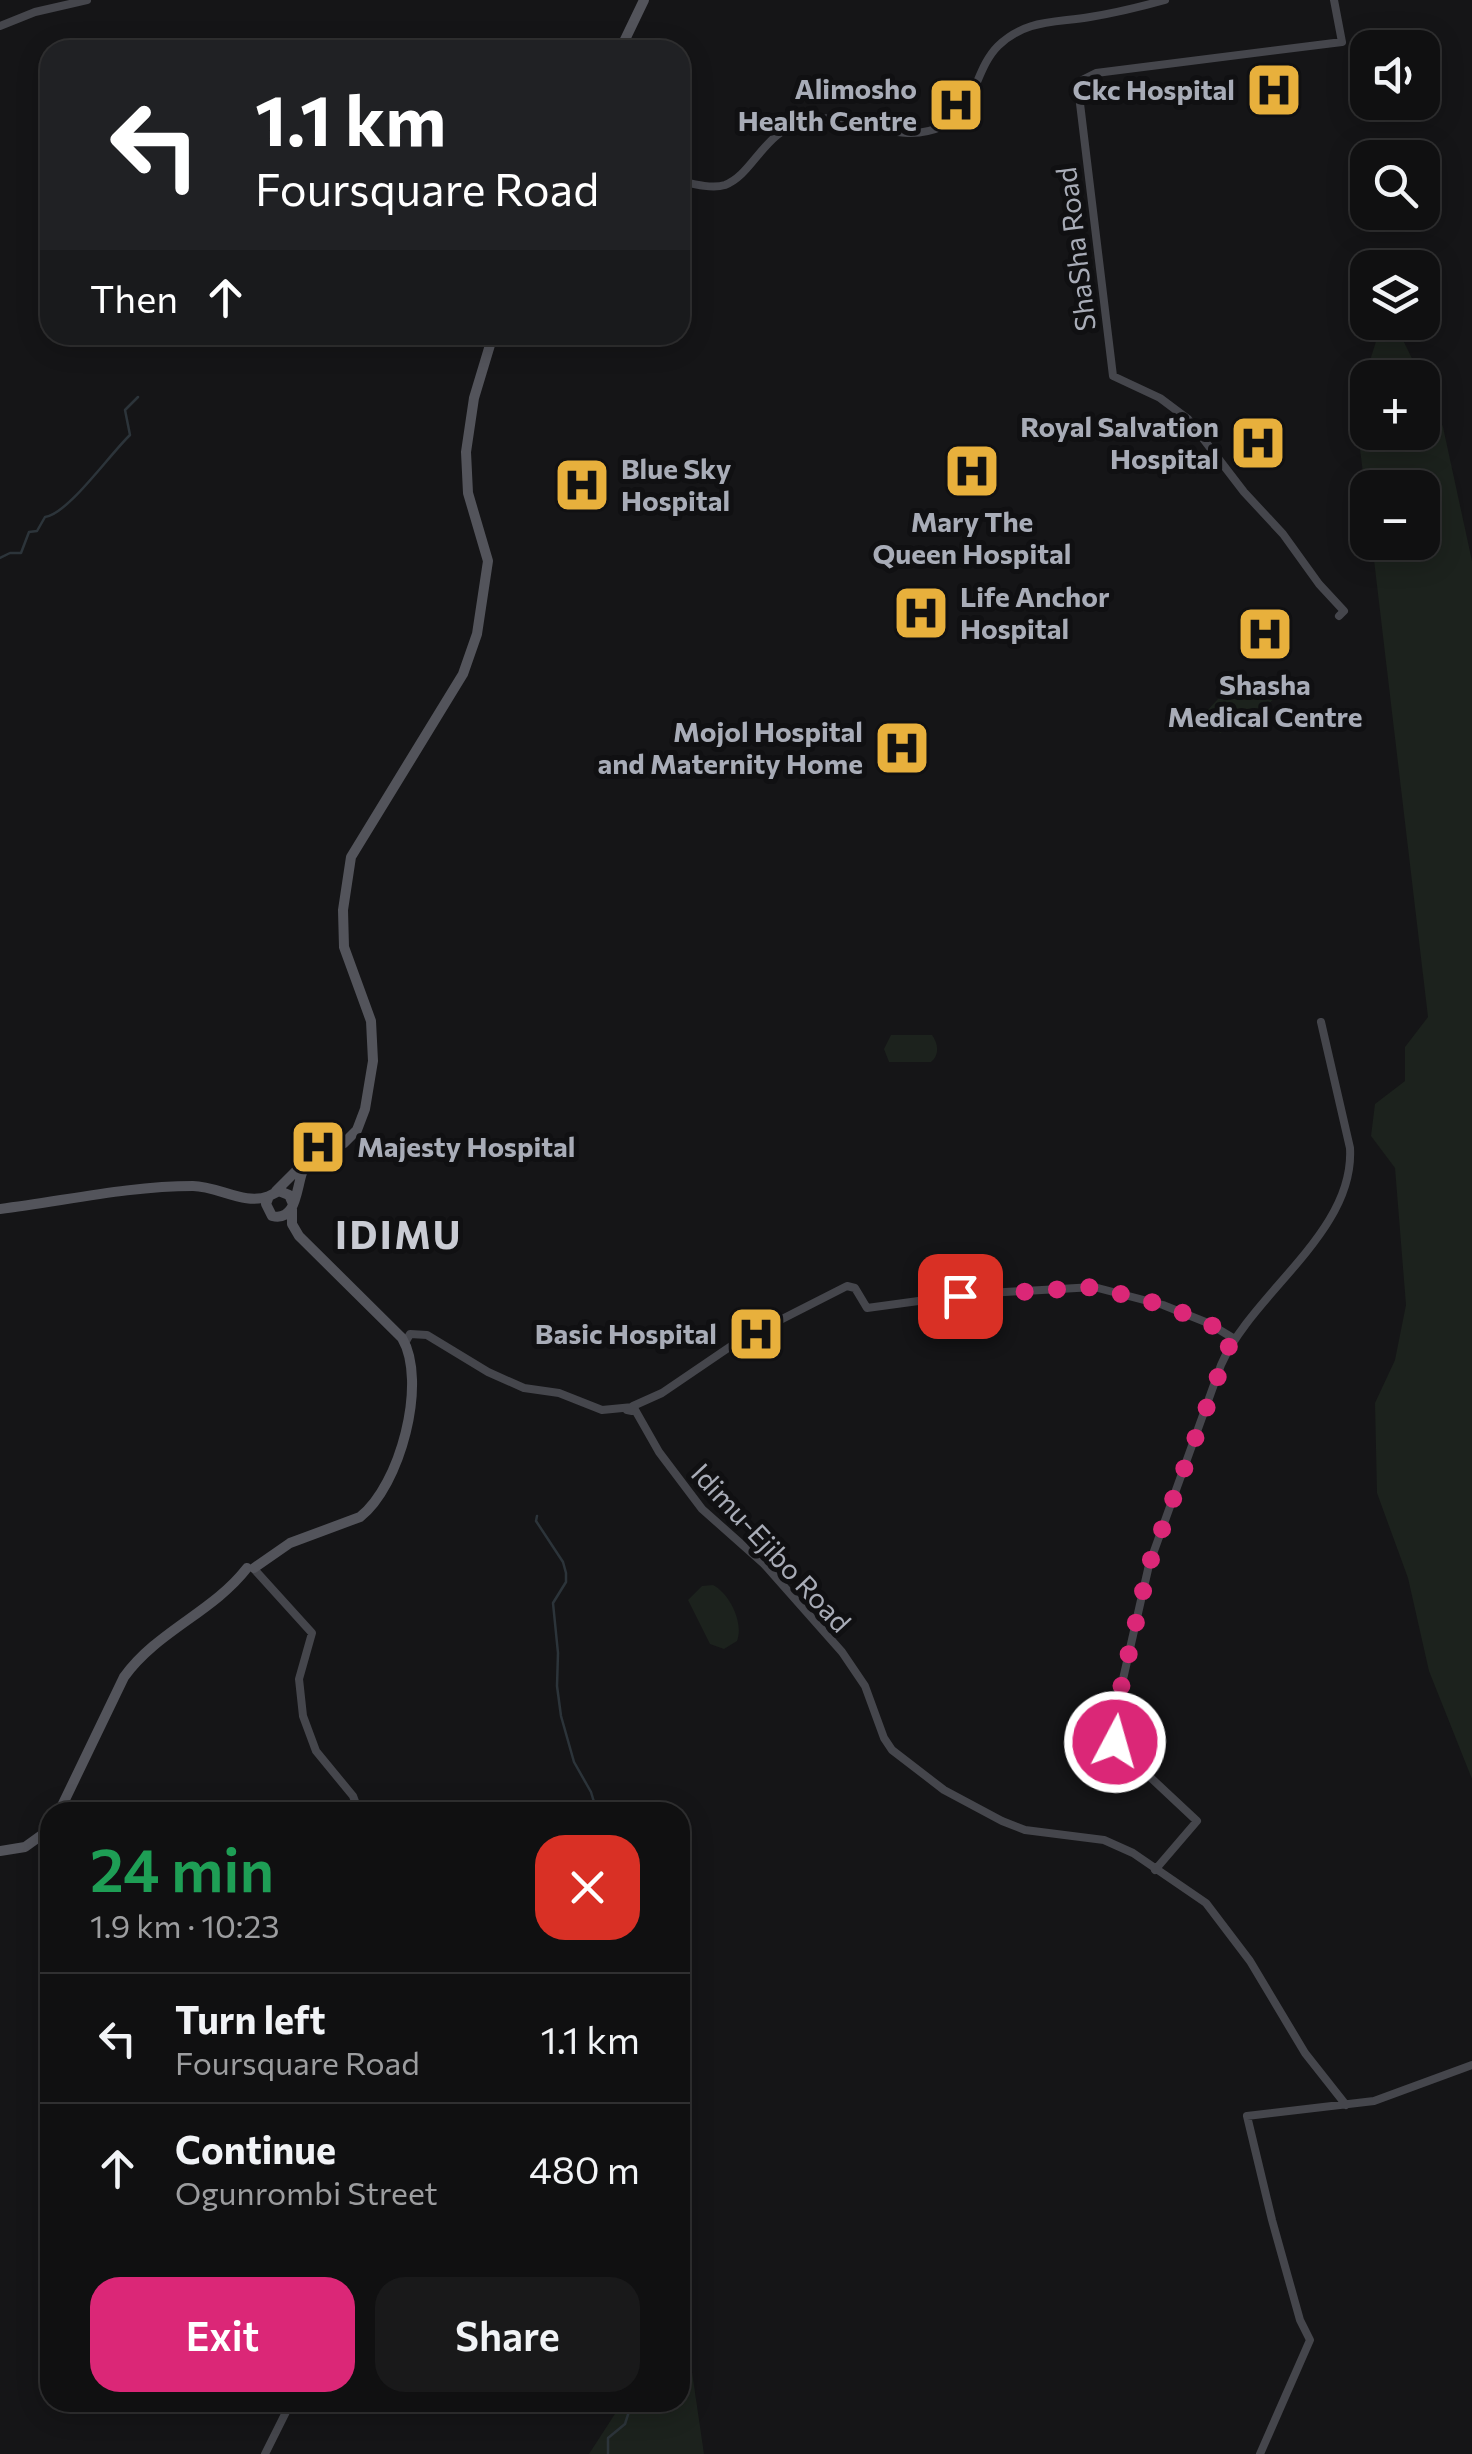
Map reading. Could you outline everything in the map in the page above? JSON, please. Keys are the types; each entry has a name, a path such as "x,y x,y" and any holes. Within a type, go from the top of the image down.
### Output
{"main road":[{"path":"622,40 642,0"},
{"path":"66,1802 135,1667 282,1546 360,1517 376,1501 405,1437 412,1370 405,1343 300,1236 292,1224 292,1207 304,1170 351,1138 360,1124 365,1098 368,1022 339,939 348,856 466,660 484,578 484,554 463,483 464,444 472,394 488,345"},
{"path":"66,1802 133,1665 150,1647 290,1539 347,1519 368,1507 397,1454 408,1382 402,1342 272,1215 266,1204 305,1162 349,1134 365,1098"},
{"path":"0,1211 189,1186 208,1187 252,1200 272,1194 288,1195 292,1207"},
{"path":"110,1196 202,1191 225,1195 284,1218 292,1207"},
{"path":"0,1852 25,1848 40,1838"}],"street":[{"path":"0,24 28,10 72,0"},
{"path":"0,24 86,0"},
{"path":"690,181 728,180 768,138 804,118 836,116 898,130 940,126 959,112 987,55 1020,26 1165,0"},
{"name":"ShaSha Road","path":"1335,1 1342,42 1096,74 1080,80 1078,87 1113,376 1160,398 1188,419 1244,492 1283,534 1318,584 1344,611 1339,616"},
{"path":"1156,1869 1196,1820 1119,1748 1113,1723 1149,1565 1232,1338 1326,1224 1342,1195 1351,1163 1350,1148 1321,1022"},
{"path":"405,1343 410,1334 428,1335 517,1386 559,1393 602,1410 630,1409 662,1393 737,1342 847,1286 854,1288 866,1308 970,1294 1094,1287 1144,1298 1208,1323 1232,1338"},
{"path":"396,1332 428,1332 518,1383 562,1391 601,1407 630,1409"},
{"name":"Idimu-Ejibo Road","path":"630,1409 656,1454 700,1511 766,1571 848,1664 867,1698 881,1739 895,1756 942,1792 1001,1824 1024,1832 1098,1841 1156,1869 1204,1906 1248,1962 1307,2058 1344,2105"},
{"path":"252,1570 312,1633 299,1679 303,1716 316,1751 354,1802"},
{"path":"1260,2454 1309,2348 1247,2116 1393,2096 1472,2065"},
{"path":"266,2454 286,2412"}],"shaded area":[{"path":"1376,340 1403,340 1413,360 1370,360"},
{"path":"1440,420 1472,561 1472,1779 1429,1671 1408,1578 1377,1493 1375,1403 1395,1360 1406,1305 1395,1168 1371,1136 1375,1104 1405,1081 1405,1047 1428,1017 1374,560 1440,560 1440,470 1363,470 1360,450 1440,450"},
{"path":"1264,680 1274,699 1220,733 1205,713 1229,687 1236,698"},
{"path":"891,1035 932,1035 937,1045 936,1056 931,1062 889,1062 884,1049"},
{"path":"713,1585 730,1602 739,1626 737,1641 724,1649 710,1644 688,1600 702,1586"},
{"path":"690,2358 704,2454 589,2454 616,2412 690,2412"}],"waterway":[{"path":"0,558 21,553 29,532 37,531 45,517 65,506 130,435 125,410 138,397"},
{"path":"537,1516 536,1521 566,1573 566,1582 553,1603 557,1686 574,1762 594,1802"},
{"path":"608,2454 608,2438 625,2424 629,2412"}],"place":[{"name":"Ckc Hospital","path":"1274,90"},
{"name":"Alimosho Health Centre","path":"956,105"},
{"name":"Royal Salvation Hospital","path":"1258,443"},
{"name":"Mary The Queen Hospital","path":"972,471"},
{"name":"Blue Sky Hospital","path":"582,485"},
{"name":"Life Anchor Hospital","path":"921,613"},
{"name":"Shasha Medical Centre","path":"1265,634"},
{"name":"Mojol Hospital and Maternity Home","path":"902,748"},
{"name":"Majesty Hospital","path":"318,1147"},
{"name":"Basic Hospital","path":"756,1334"}],"district":[{"name":"IDIMU","path":"399,1236"}],"route":[{"path":"960,1296 1094,1287 1163,1305 1208,1323 1232,1338 1149,1565 1113,1723 1115,1742"}]}
